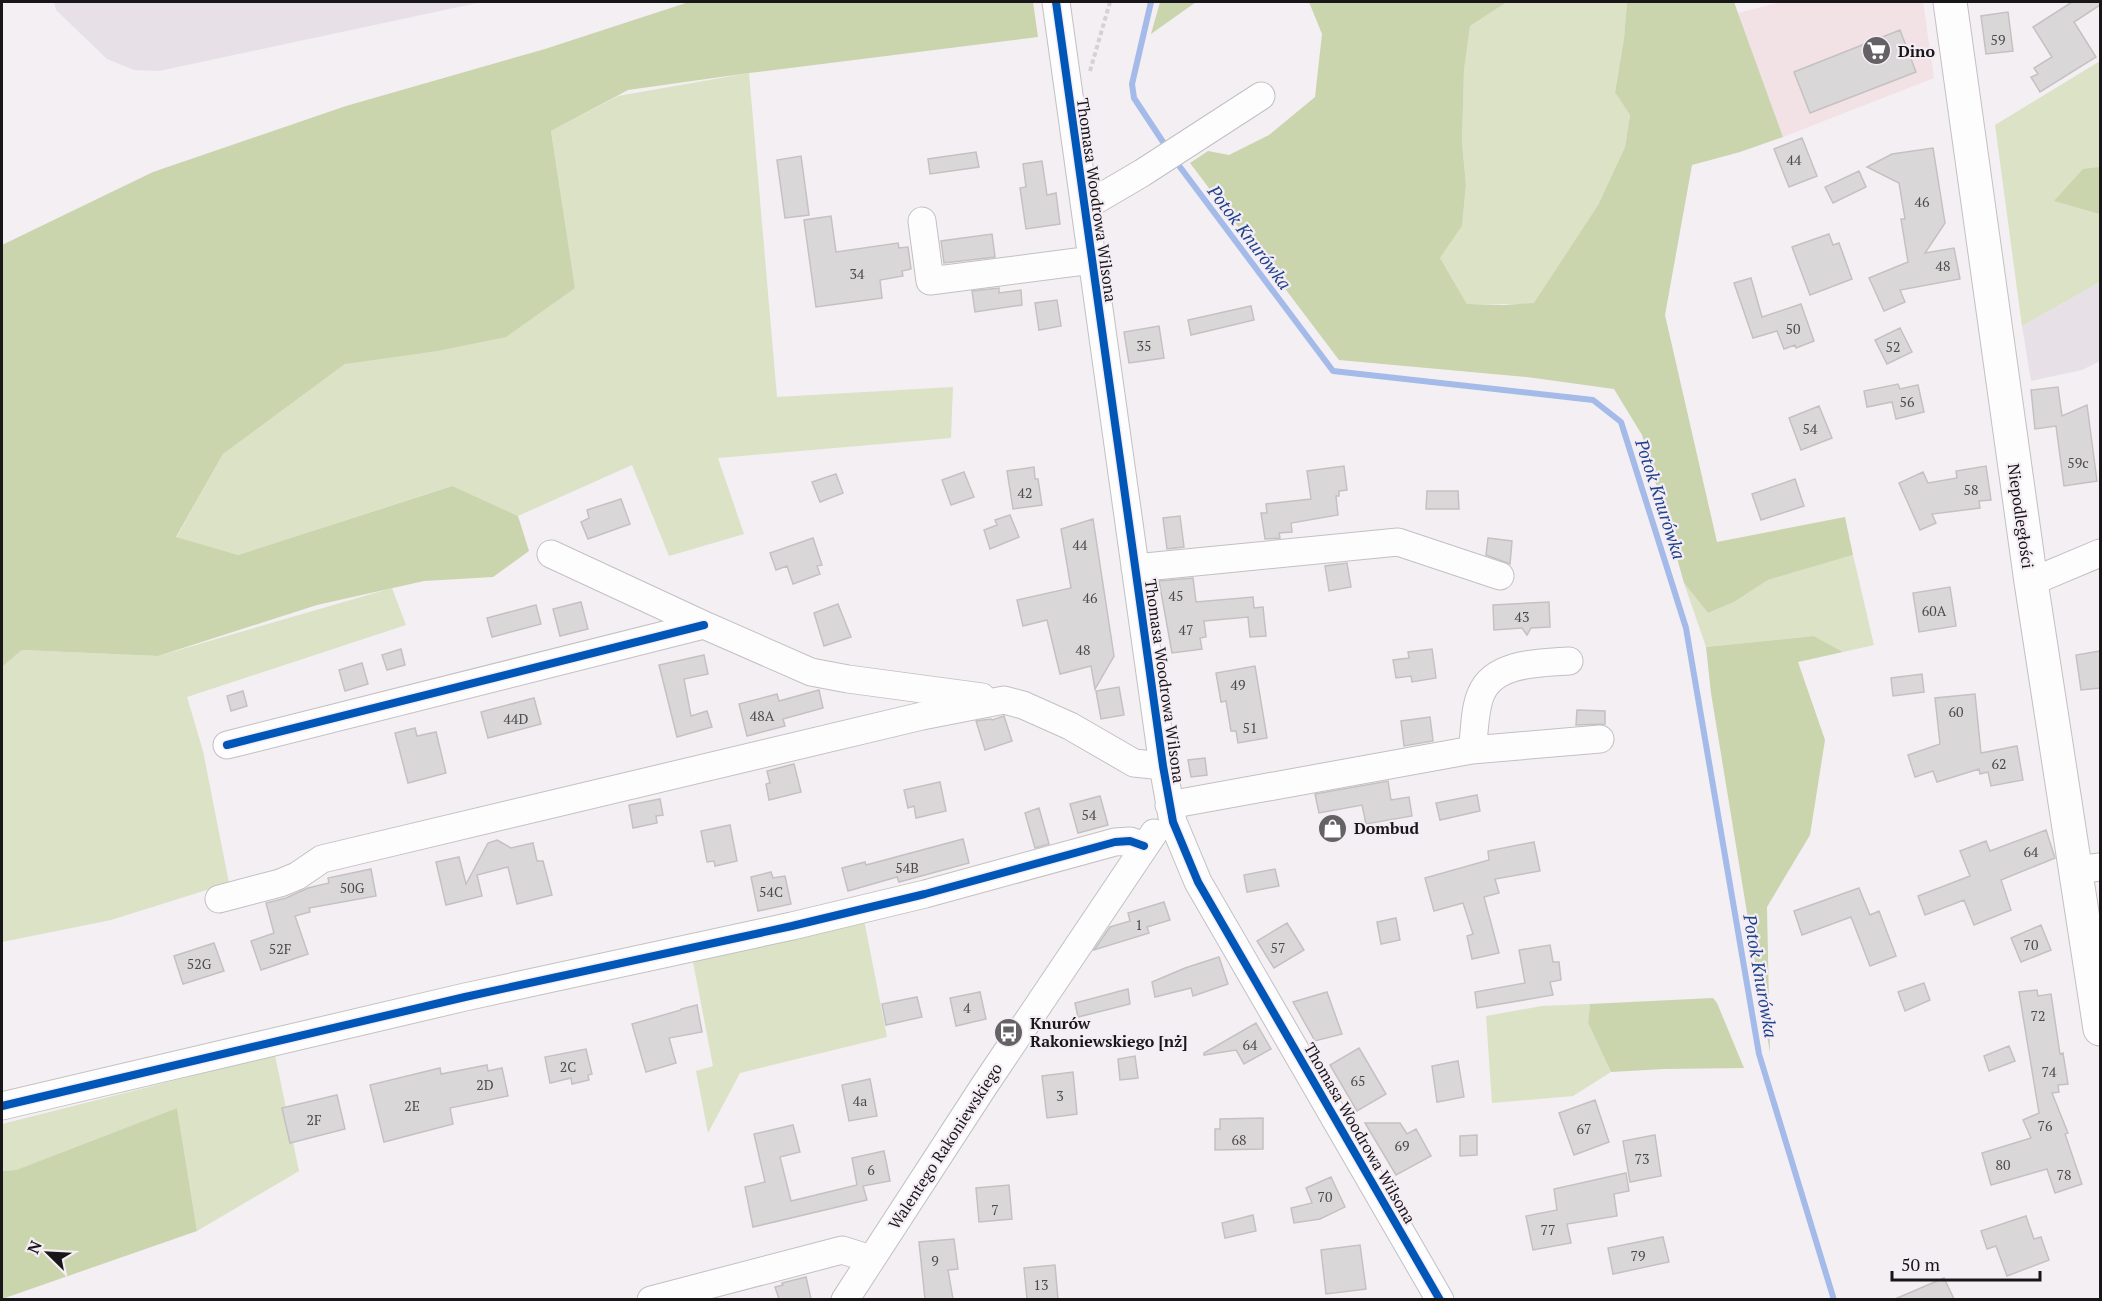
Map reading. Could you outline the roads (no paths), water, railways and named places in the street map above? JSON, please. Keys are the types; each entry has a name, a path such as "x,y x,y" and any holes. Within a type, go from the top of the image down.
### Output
{"main road":[{"name":"Niepodległości","path":"1950,2 2031,582 2088,868 2100,1029"}],"street":[{"name":"Thomasa Woodrowa Wilsona","path":"1056,2 1171,813 1198,882 1440,1299"},
{"path":"1084,202 1096,200 1184,148 1261,96"},
{"path":"922,221 930,281 1092,260"},
{"path":"1135,568 1398,542 1500,576"},
{"path":"2031,582 2100,553"},
{"path":"551,554 811,672 1004,700 1023,705 1070,726 1134,763 1163,766"},
{"path":"227,745 704,625"},
{"path":"1473,750 1478,703 1480,694 1488,682 1500,674 1528,664 1569,661"},
{"path":"219,899 280,883 297,876 322,859 922,716 1004,700"},
{"path":"1171,813 1473,750 1600,739"},
{"name":"Walentego Rakoniewskiego","path":"845,1299 990,1076 1152,834 1171,813"},
{"path":"2,1106 465,997 925,894 1115,842 1130,840 1144,846"},
{"path":"651,1299 842,1250 871,1259"}],"waterway":[{"name":"Potok Knurówka","path":"1151,2 1132,84 1134,98 1167,148"},
{"name":"Potok Knurówka","path":"1174,159 1333,371 1593,400 1621,422 1686,628 1759,1054 1834,1300"}],"place":[{"name":"Dino","path":"1877,51"},
{"name":"Dombud","path":"1333,828"},
{"name":"Knurów Rakoniewskiego [nż]","path":"1009,1032"}]}
